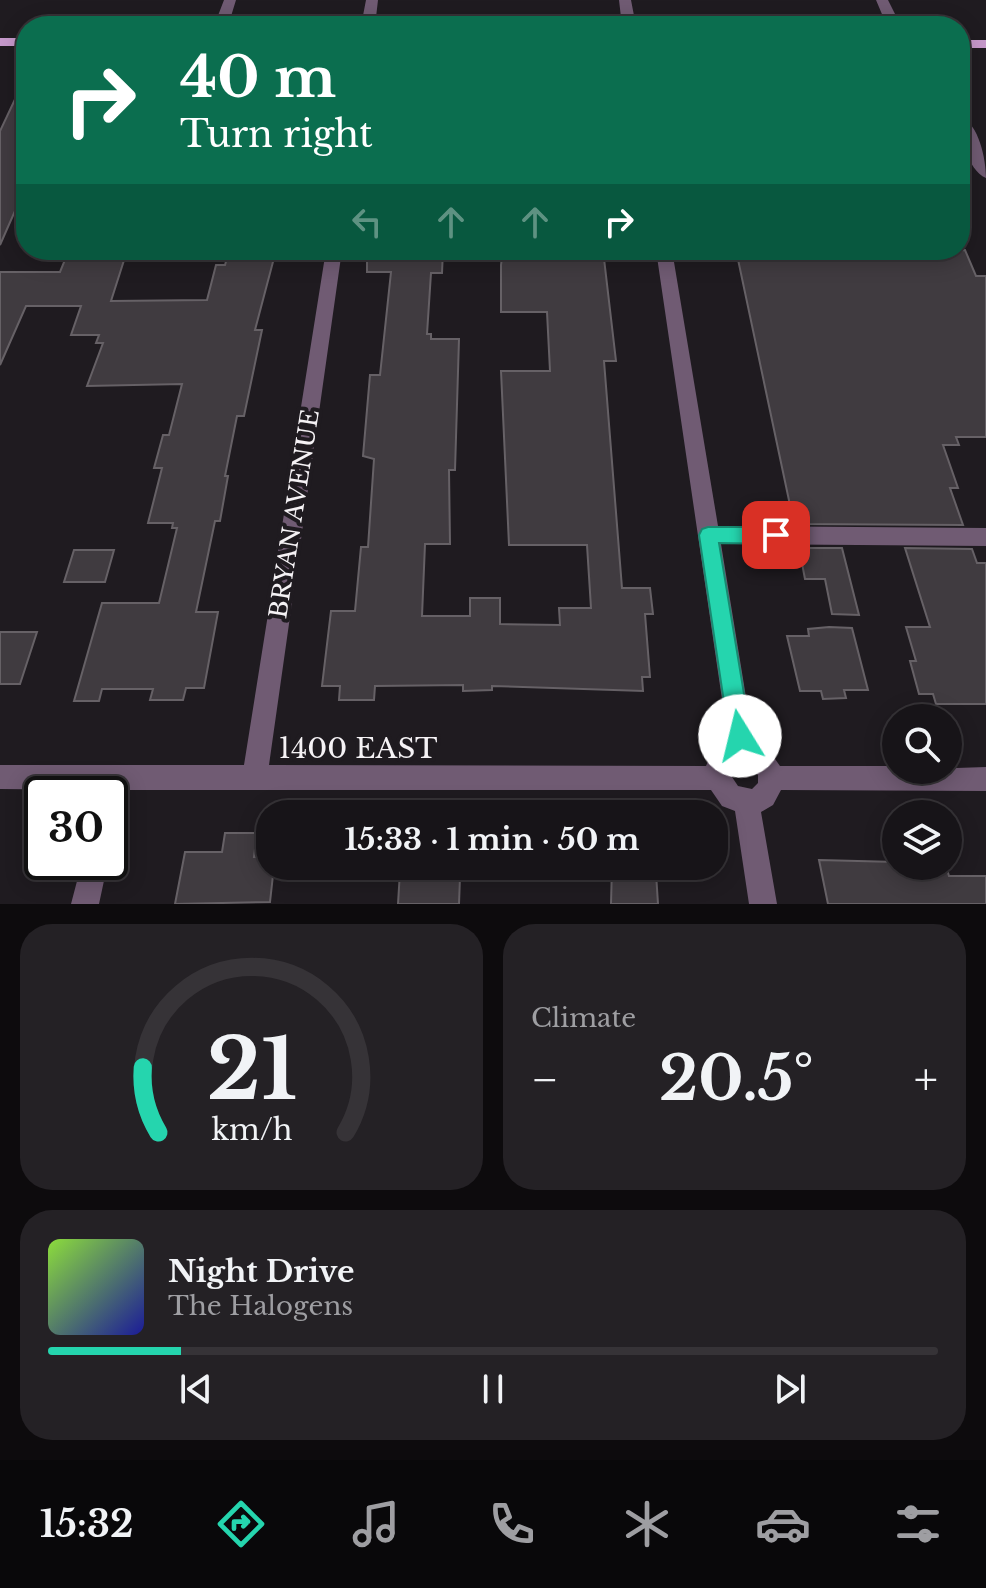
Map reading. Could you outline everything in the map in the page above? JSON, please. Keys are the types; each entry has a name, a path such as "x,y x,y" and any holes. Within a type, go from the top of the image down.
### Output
{"street":[{"path":"970,140 986,173"},
{"name":"BRYAN AVENUE","path":"255,777 333,260"},
{"path":"666,260 742,748"},
{"path":"708,535 986,537"},
{"path":"742,748 751,750 766,761 772,778 768,793 763,798 747,803 731,797 717,778 719,759 733,749 742,748"},
{"name":"1400 EAST","path":"0,777 24,779"},
{"name":"1400 EAST","path":"128,787 255,777 717,778"},
{"path":"772,778 986,779"},
{"path":"747,803 763,904"},
{"path":"85,904 91,880"}],"building":[{"path":"16,97 16,209 0,245 0,131"},
{"path":"65,260 124,260 111,301 207,300 216,265 225,265 226,260 273,260 255,330 262,330 244,416 237,416 220,521 215,521 196,612 218,612 204,688 186,688 183,700 150,700 153,689 102,689 99,701 74,701 102,603 159,603 177,528 172,528 173,523 148,523 162,468 154,468 163,435 169,435 182,384 87,386 103,343 96,343 99,335 71,335 81,306 26,306 0,365 0,272 60,272"},
{"path":"367,260 443,260 442,273 431,273 427,334 431,334 431,339 459,339 455,470 449,470 450,544 425,544 422,616 470,616 470,598 500,598 500,624 560,625 559,608 591,608 587,545 509,545 501,371 550,371 547,312 501,312 501,265 502,260 604,260 616,361 604,361 622,588 650,588 653,614 645,614 650,677 642,677 643,691 492,686 492,690 463,691 463,685 375,686 374,700 339,700 340,686 322,686 331,611 355,611 361,547 368,547 374,459 363,456 370,375 380,375 391,272 367,272"},
{"path":"738,260 969,260 976,276 986,276 986,437 956,437 959,445 943,445 958,488 950,488 963,525 794,524"},
{"path":"799,548 842,548 859,615 832,614 825,579 805,579"},
{"path":"905,548 972,549 977,563 986,563 986,704 936,704 933,694 919,694 910,661 916,661 906,627 930,627"},
{"path":"74,550 114,550 105,582 64,582"},
{"path":"852,628 868,690 844,690 846,698 823,699 821,691 800,691 787,636 809,636 808,629"},
{"path":"0,632 37,632 20,684 0,684"},
{"path":"225,833 256,833 256,880 272,880 270,902 175,904 185,852 222,852"},
{"path":"819,860 882,862 882,880 962,880 962,876 986,876 986,904 828,904"},
{"path":"399,880 460,880 459,904 398,904"},
{"path":"612,880 656,880 658,904 611,904"}],"route":[{"path":"740,736 708,535 776,535"}]}
